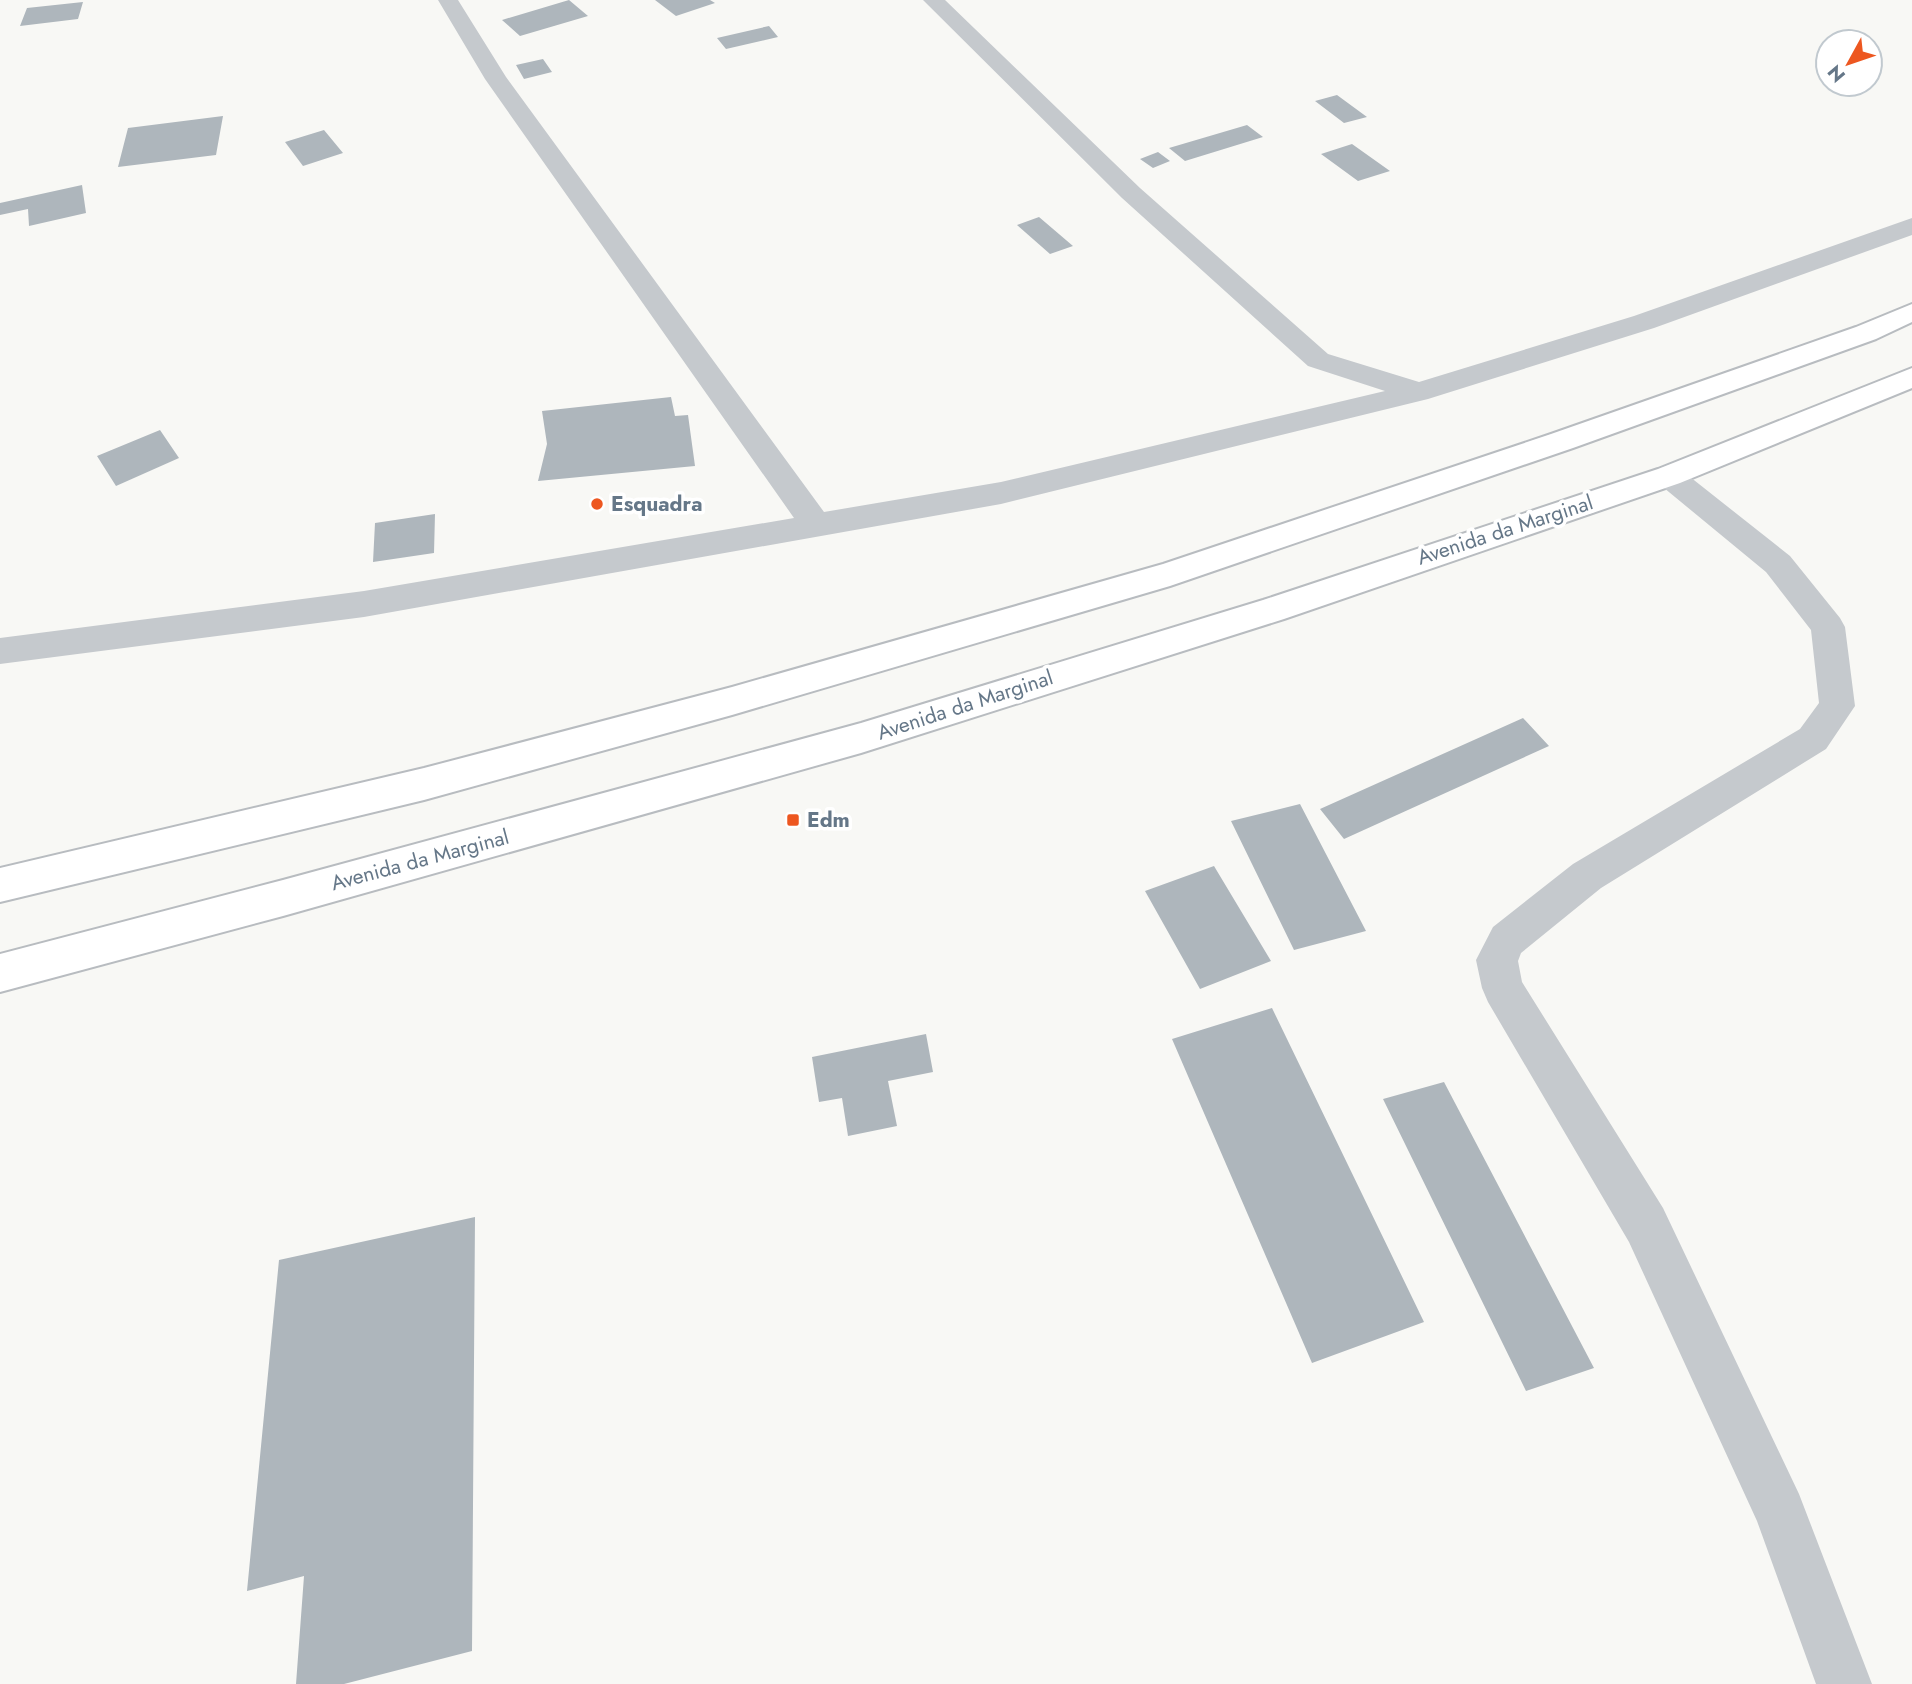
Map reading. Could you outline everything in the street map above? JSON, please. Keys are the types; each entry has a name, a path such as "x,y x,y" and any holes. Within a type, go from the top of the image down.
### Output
{"main road":[{"path":"0,885 437,781 732,701 1170,574 1562,441 1866,332 1912,312"},
{"name":"Avenida da Marginal","path":"0,973 296,895 861,738 1272,610 1669,476 1912,377"}],"street":[{"path":"448,0 496,79 816,523"},
{"path":"933,0 1131,193 1314,389 1418,391"},
{"path":"0,651 364,604 816,523 1001,493 1314,389 1418,391 1644,322 1912,226"},
{"path":"1669,476 1778,564 1828,627 1837,706 1813,739 1587,876 1507,940 1497,960 1503,988 1646,1225 1780,1513 1844,1684"}],"building":[{"path":"569,0 588,16 520,36 502,20"},
{"path":"655,0 710,0 715,3 676,16"},
{"path":"83,2 78,19 20,26 27,8"},
{"path":"769,26 778,37 726,49 717,38"},
{"path":"543,59 552,72 524,79 516,65"},
{"path":"1337,95 1367,117 1344,123 1315,101"},
{"path":"223,116 216,155 118,167 128,128"},
{"path":"1247,125 1263,137 1185,161 1169,148"},
{"path":"324,130 343,153 303,166 285,142"},
{"path":"1352,144 1390,171 1358,181 1321,154"},
{"path":"1158,152 1170,161 1153,168 1140,159"},
{"path":"82,185 86,213 29,226 28,209 0,215 0,203"},
{"path":"1039,217 1073,246 1050,254 1017,225"},
{"path":"671,397 675,416 688,415 695,466 538,481 547,444 542,411"},
{"path":"160,430 179,458 116,486 97,456"},
{"path":"435,514 434,553 373,562 375,523"},
{"path":"1523,718 1549,746 1344,839 1320,809"},
{"path":"1300,804 1366,931 1294,950 1231,821"},
{"path":"1214,866 1271,961 1200,989 1145,891"},
{"path":"1272,1008 1424,1322 1312,1363 1172,1039"},
{"path":"926,1034 933,1072 888,1081 897,1126 848,1136 842,1098 819,1102 812,1057"},
{"path":"1444,1082 1594,1368 1526,1391 1383,1099"},
{"path":"475,1217 472,1651 344,1684 296,1684 304,1576 247,1591 279,1260"}],"place":[{"name":"Esquadra","path":"597,504"},
{"name":"Edm","path":"793,820"}]}
